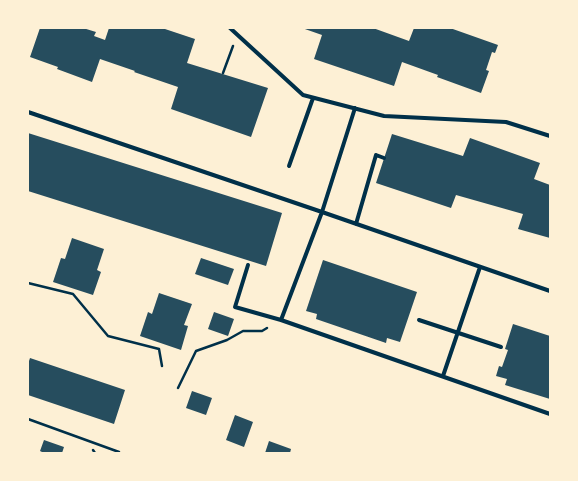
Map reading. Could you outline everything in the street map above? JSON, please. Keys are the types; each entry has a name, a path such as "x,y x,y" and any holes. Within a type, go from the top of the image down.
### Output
{"street":[{"path":"230,28 303,95 384,116 506,122 550,136"},
{"path":"289,166 313,98"},
{"path":"281,320 322,212 355,108"},
{"path":"28,112 550,291"},
{"path":"356,224 376,155 384,158"},
{"path":"248,266 235,307 281,320 550,414"},
{"path":"444,376 480,267"},
{"path":"418,320 501,347"}],"path":[{"path":"28,283 73,294 108,336 159,348 162,366"},
{"path":"178,388 196,351 227,340 243,332 262,331 281,320"},
{"path":"28,419 119,452"}],"building":[{"path":"40,28 83,28 96,32 94,36 105,40 109,28 162,28 195,39 187,63 268,88 251,137 171,109 178,87 134,72 135,71 100,59 92,82 30,57"},
{"path":"302,28 373,28 409,41 414,28 450,28 498,45 495,53 492,52 486,70 489,71 481,93 402,62 394,86 314,59 322,35"},
{"path":"28,133 282,213 266,266 28,191"},
{"path":"392,134 463,156 470,138 540,163 534,179 550,185 550,238 518,229 523,214 456,195 451,208 376,183"},
{"path":"72,238 104,249 97,270 101,272 93,295 53,282 61,258 65,259"},
{"path":"201,258 234,269 228,285 195,274"},
{"path":"323,260 417,292 400,342 387,338 386,343 316,319 317,314 306,311"},
{"path":"159,293 192,304 184,325 188,326 181,350 140,336 148,312 152,314"},
{"path":"214,312 234,319 228,336 208,329"},
{"path":"513,324 550,336 550,399 505,385 507,379 496,376 499,366 502,367 508,350 505,349"},
{"path":"30,358 125,390 114,424 28,395 28,364"},
{"path":"192,391 212,398 206,415 186,408"},
{"path":"235,415 253,422 244,447 226,440"},
{"path":"44,440 64,447 62,453 44,453 40,451"},
{"path":"269,441 291,449 290,453 265,453"}]}
